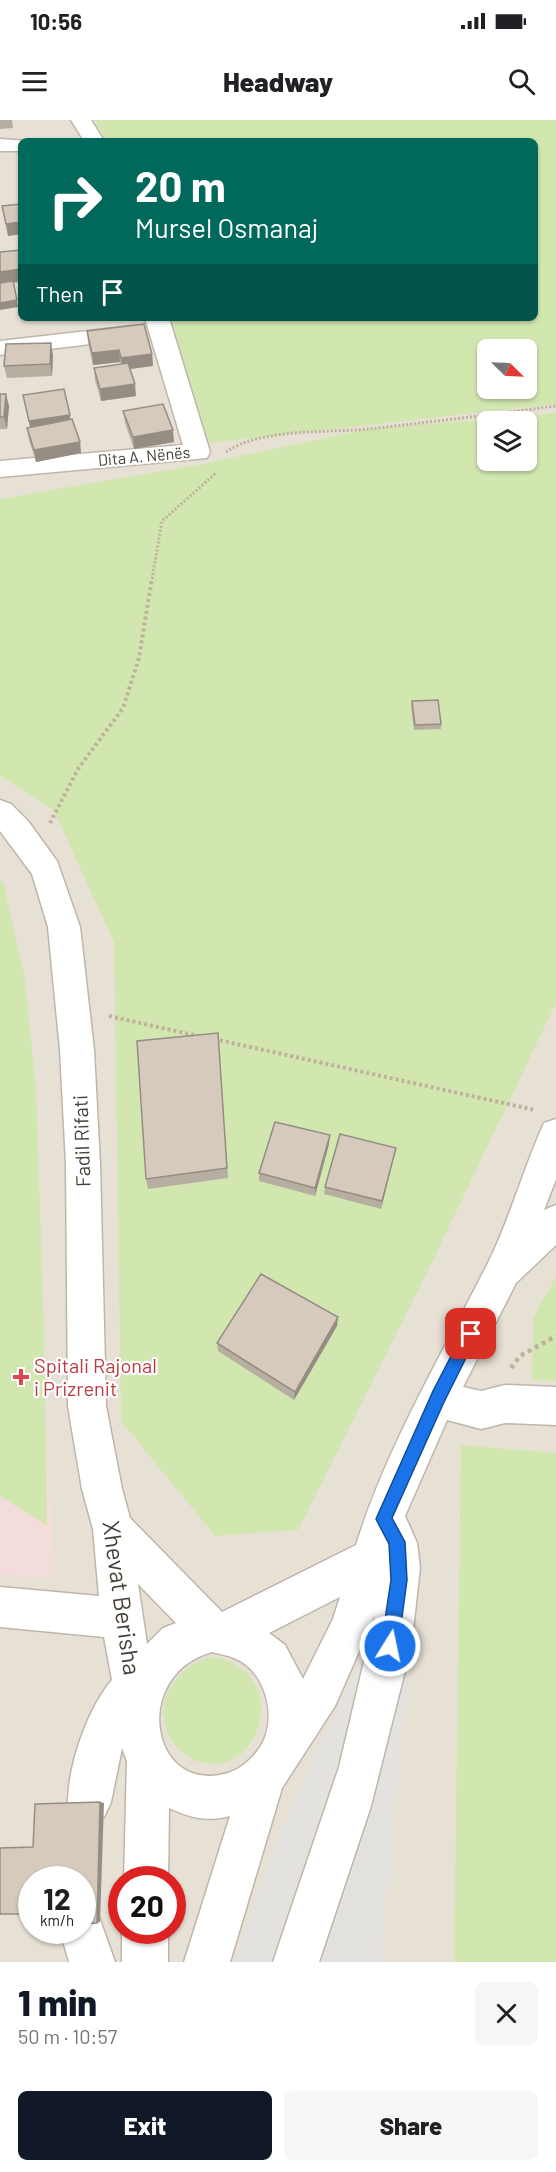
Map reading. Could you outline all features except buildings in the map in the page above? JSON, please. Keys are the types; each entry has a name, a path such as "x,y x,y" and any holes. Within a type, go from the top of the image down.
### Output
{"street":[{"path":"81,120 92,138"},
{"path":"0,144 18,145"},
{"name":"Dita A. Nënës","path":"0,348 159,324 198,452 0,469"},
{"name":"Fadil Rifati","path":"0,812 17,829 46,870 64,927 73,1008 83,1164 87,1406 102,1489"},
{"path":"148,1761 170,1786 201,1799 234,1797 273,1765 320,1691 352,1625 369,1560 384,1519 438,1397 503,1271 550,1123"},
{"path":"503,1271 556,1222"},
{"path":"438,1397 456,1405 481,1410 505,1404 556,1406"},
{"name":"Xhevat Berisha","path":"102,1489 113,1529 120,1618 136,1697"},
{"path":"296,1962 331,1867 378,1708 394,1625 399,1580 397,1542 384,1519"},
{"path":"113,1529 218,1631 243,1637 261,1648 275,1663 285,1682 290,1705 289,1728 273,1765 207,1962"},
{"path":"146,1866 148,1761 138,1729 136,1697 151,1669 178,1642 218,1631 279,1607 369,1560"},
{"path":"0,1607 120,1618"},
{"path":"88,1802 99,1749 117,1705 136,1697"},
{"path":"86,1944 92,1962"},
{"path":"145,1944 145,1962"}],"path":[{"path":"198,452 219,456 240,443 257,438 368,429 556,406"},
{"path":"34,852 78,770 123,708 139,658 162,521 206,484 216,472 198,452"},
{"path":"73,1008 200,1036"},
{"path":"211,1039 550,1123"}],"shaded area":[{"path":"0,120 556,120 556,1962 0,1962"},
{"name":"Spitali Rajonal i Prizrenit","path":"0,910 29,1180 55,1578 0,1574"},
{"path":"418,1559 381,1962 233,1962 282,1826 390,1596"}],"green space":[{"path":"95,120 556,120 556,404 477,411 477,413 209,443 167,321 538,321 538,138 104,138"},
{"path":"556,413 556,1003 436,1254 298,1530 215,1536 121,1421 114,942 54,811 0,776 0,499 202,464 368,429 477,420 477,471 537,471 537,415"},
{"name":"Spitali Rajonal i Prizrenit","path":"0,880 4,885 25,979 36,1089 44,1330 47,1526 0,1496"},
{"path":"556,1277 556,1381 532,1380 533,1318"},
{"path":"461,1445 556,1453 556,1962 454,1962"},
{"path":"211,1657 237,1665 253,1681 260,1700 260,1721 252,1740 239,1755 220,1763 197,1761 184,1754 170,1738 164,1721 166,1697 179,1676 199,1661"}],"place":[{"name":"Spitali Rajonal i Prizrenit","path":"21,1377"}],"route":[{"path":"390,1646 399,1580 397,1542 384,1519 438,1397 471,1334"}]}
